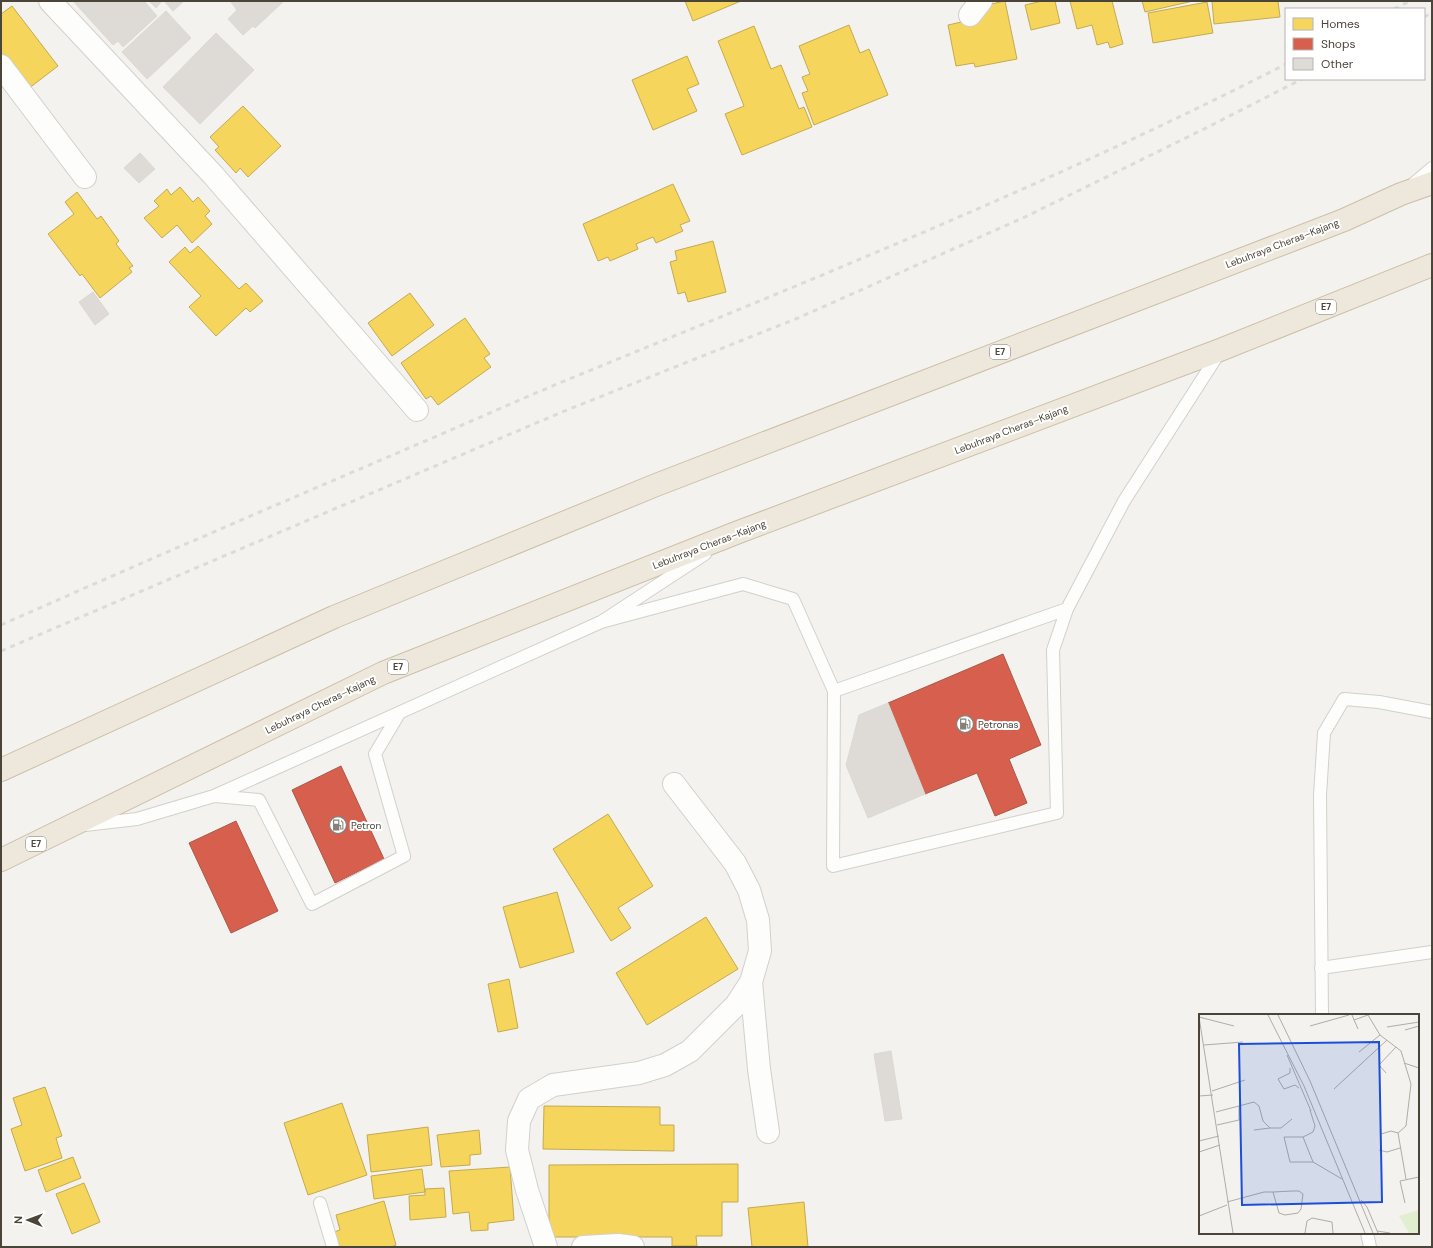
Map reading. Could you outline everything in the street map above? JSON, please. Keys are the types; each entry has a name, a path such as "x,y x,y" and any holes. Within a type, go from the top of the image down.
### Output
{"highway":[{"name":"Lebuhraya Cheras–Kajang","path":"1,770 334,617 656,485 1336,222 1401,194 1432,183"},
{"name":"Lebuhraya Cheras–Kajang","path":"1,860 383,673 736,533 1220,350 1432,264"}],"street":[{"path":"50,1 214,176 417,410"},
{"path":"1,66 85,177"},
{"path":"546,1247 527,1190 517,1150 519,1121 528,1099 553,1085 639,1073 665,1065 690,1051 736,1005 751,982 760,951 758,920 749,890 735,863 674,784"},
{"path":"751,982 759,1069 768,1132"},
{"path":"583,1247 618,1244 633,1247"}],"lane":[{"path":"1401,194 1432,168"},
{"path":"70,827 137,819 214,796 601,622 743,584 793,599 834,691 833,866 1056,813 1053,650 1067,609 1124,500 1220,350"},
{"path":"601,622 736,533"},
{"path":"834,691 1067,609"},
{"path":"1322,1014 1320,795 1324,733 1344,700 1379,702 1432,712"},
{"path":"214,796 259,800 312,904 404,856 375,754 400,712"},
{"path":"1321,968 1432,952"},
{"path":"320,1203 333,1247"},
{"path":"1367,1234 1370,1247"}],"building: Homes":[{"path":"685,1 741,1 693,21"},
{"path":"1005,1 1017,59 975,67 974,63 956,66 948,25 966,21 964,10"},
{"path":"1042,1 1055,1 1060,23 1031,30 1025,5"},
{"path":"1070,1 1112,1 1123,44 1110,48 1108,42 1097,45 1092,25 1077,29"},
{"path":"1142,1 1193,1 1145,12"},
{"path":"1212,1 1278,1 1280,17 1214,24"},
{"path":"1207,2 1213,33 1153,43 1148,13"},
{"path":"12,6 58,66 24,92 1,61 1,14"},
{"path":"849,25 860,53 869,49 888,95 814,125 802,93 808,91 802,77 810,74 799,46"},
{"path":"754,26 771,69 781,65 799,109 804,107 812,127 742,155 725,114 744,106 718,41"},
{"path":"687,56 699,84 687,89 697,111 653,130 632,80"},
{"path":"243,106 281,146 248,177 240,168 236,173 215,150 219,147 210,137"},
{"path":"673,184 690,221 680,225 683,231 656,243 653,237 636,244 638,249 610,261 608,257 598,261 583,224"},
{"path":"180,187 193,202 198,197 210,211 205,216 212,224 192,243 177,225 162,238 144,218 159,206 154,201 167,189 171,195"},
{"path":"77,192 97,219 101,216 119,241 116,244 133,266 129,268 132,272 100,298 82,274 80,276 48,234 74,214 65,202"},
{"path":"713,241 726,292 688,302 685,292 678,294 670,262 677,260 675,251"},
{"path":"198,246 239,289 246,283 263,301 250,312 246,308 216,336 189,307 201,296 169,262 185,247 190,253"},
{"path":"410,293 434,325 392,356 368,323"},
{"path":"465,318 490,354 484,358 491,367 438,405 431,396 426,399 401,363"},
{"path":"608,814 653,886 618,908 631,928 611,941 553,849"},
{"path":"557,892 574,952 520,968 503,907"},
{"path":"706,917 738,969 647,1025 616,973"},
{"path":"509,979 518,1028 498,1032 488,984"},
{"path":"45,1087 62,1136 56,1138 62,1158 25,1171 11,1129 22,1125 13,1098"},
{"path":"342,1103 367,1175 308,1195 284,1123"},
{"path":"544,1106 660,1107 660,1125 674,1125 674,1151 543,1149"},
{"path":"428,1127 432,1165 371,1172 367,1135"},
{"path":"479,1130 481,1154 470,1155 470,1165 441,1167 437,1135"},
{"path":"73,1157 81,1178 46,1192 38,1170"},
{"path":"738,1164 738,1202 722,1202 722,1236 696,1236 697,1246 672,1246 672,1237 549,1237 549,1165"},
{"path":"510,1167 514,1220 488,1223 488,1230 471,1231 469,1212 453,1214 449,1171"},
{"path":"422,1169 425,1192 374,1199 371,1176"},
{"path":"84,1183 100,1222 72,1234 56,1194"},
{"path":"444,1188 446,1217 410,1220 409,1196 425,1195 425,1189"},
{"path":"384,1201 396,1245 391,1247 335,1247 331,1233 340,1230 336,1215"},
{"path":"804,1202 808,1247 752,1247 748,1208"}],"building: Shops":[{"name":"Petronas","path":"1003,654 1041,745 1009,759 1027,803 995,816 977,773 925,794 888,703"},
{"name":"Petron","path":"341,766 384,859 335,883 292,790"},
{"path":"236,821 278,911 231,933 189,843"}],"building: Other":[{"path":"73,1 144,1 157,16 123,47 118,41 113,45"},
{"path":"149,1 162,1 156,8"},
{"path":"164,1 184,1 173,11"},
{"path":"230,1 284,1 255,28 253,26 243,35 228,19 237,10"},
{"path":"166,11 191,38 147,79 122,52"},
{"path":"216,33 254,70 200,124 163,87"},
{"path":"140,153 155,169 139,183 124,168"},
{"path":"93,292 109,314 95,325 79,302"},
{"path":"888,703 925,794 868,818 846,765 859,715"},
{"path":"891,1051 902,1119 885,1121 874,1054"}],"railway":[{"path":"1396,8 1410,1"},
{"path":"1425,16 1432,13"},
{"path":"1,625 557,384 925,232 1107,151 1285,64"},
{"path":"1,651 562,412 798,318 1025,217 1300,80"}],"place":[{"name":"Petronas","path":"965,724"},
{"name":"Petron","path":"338,825"}]}
